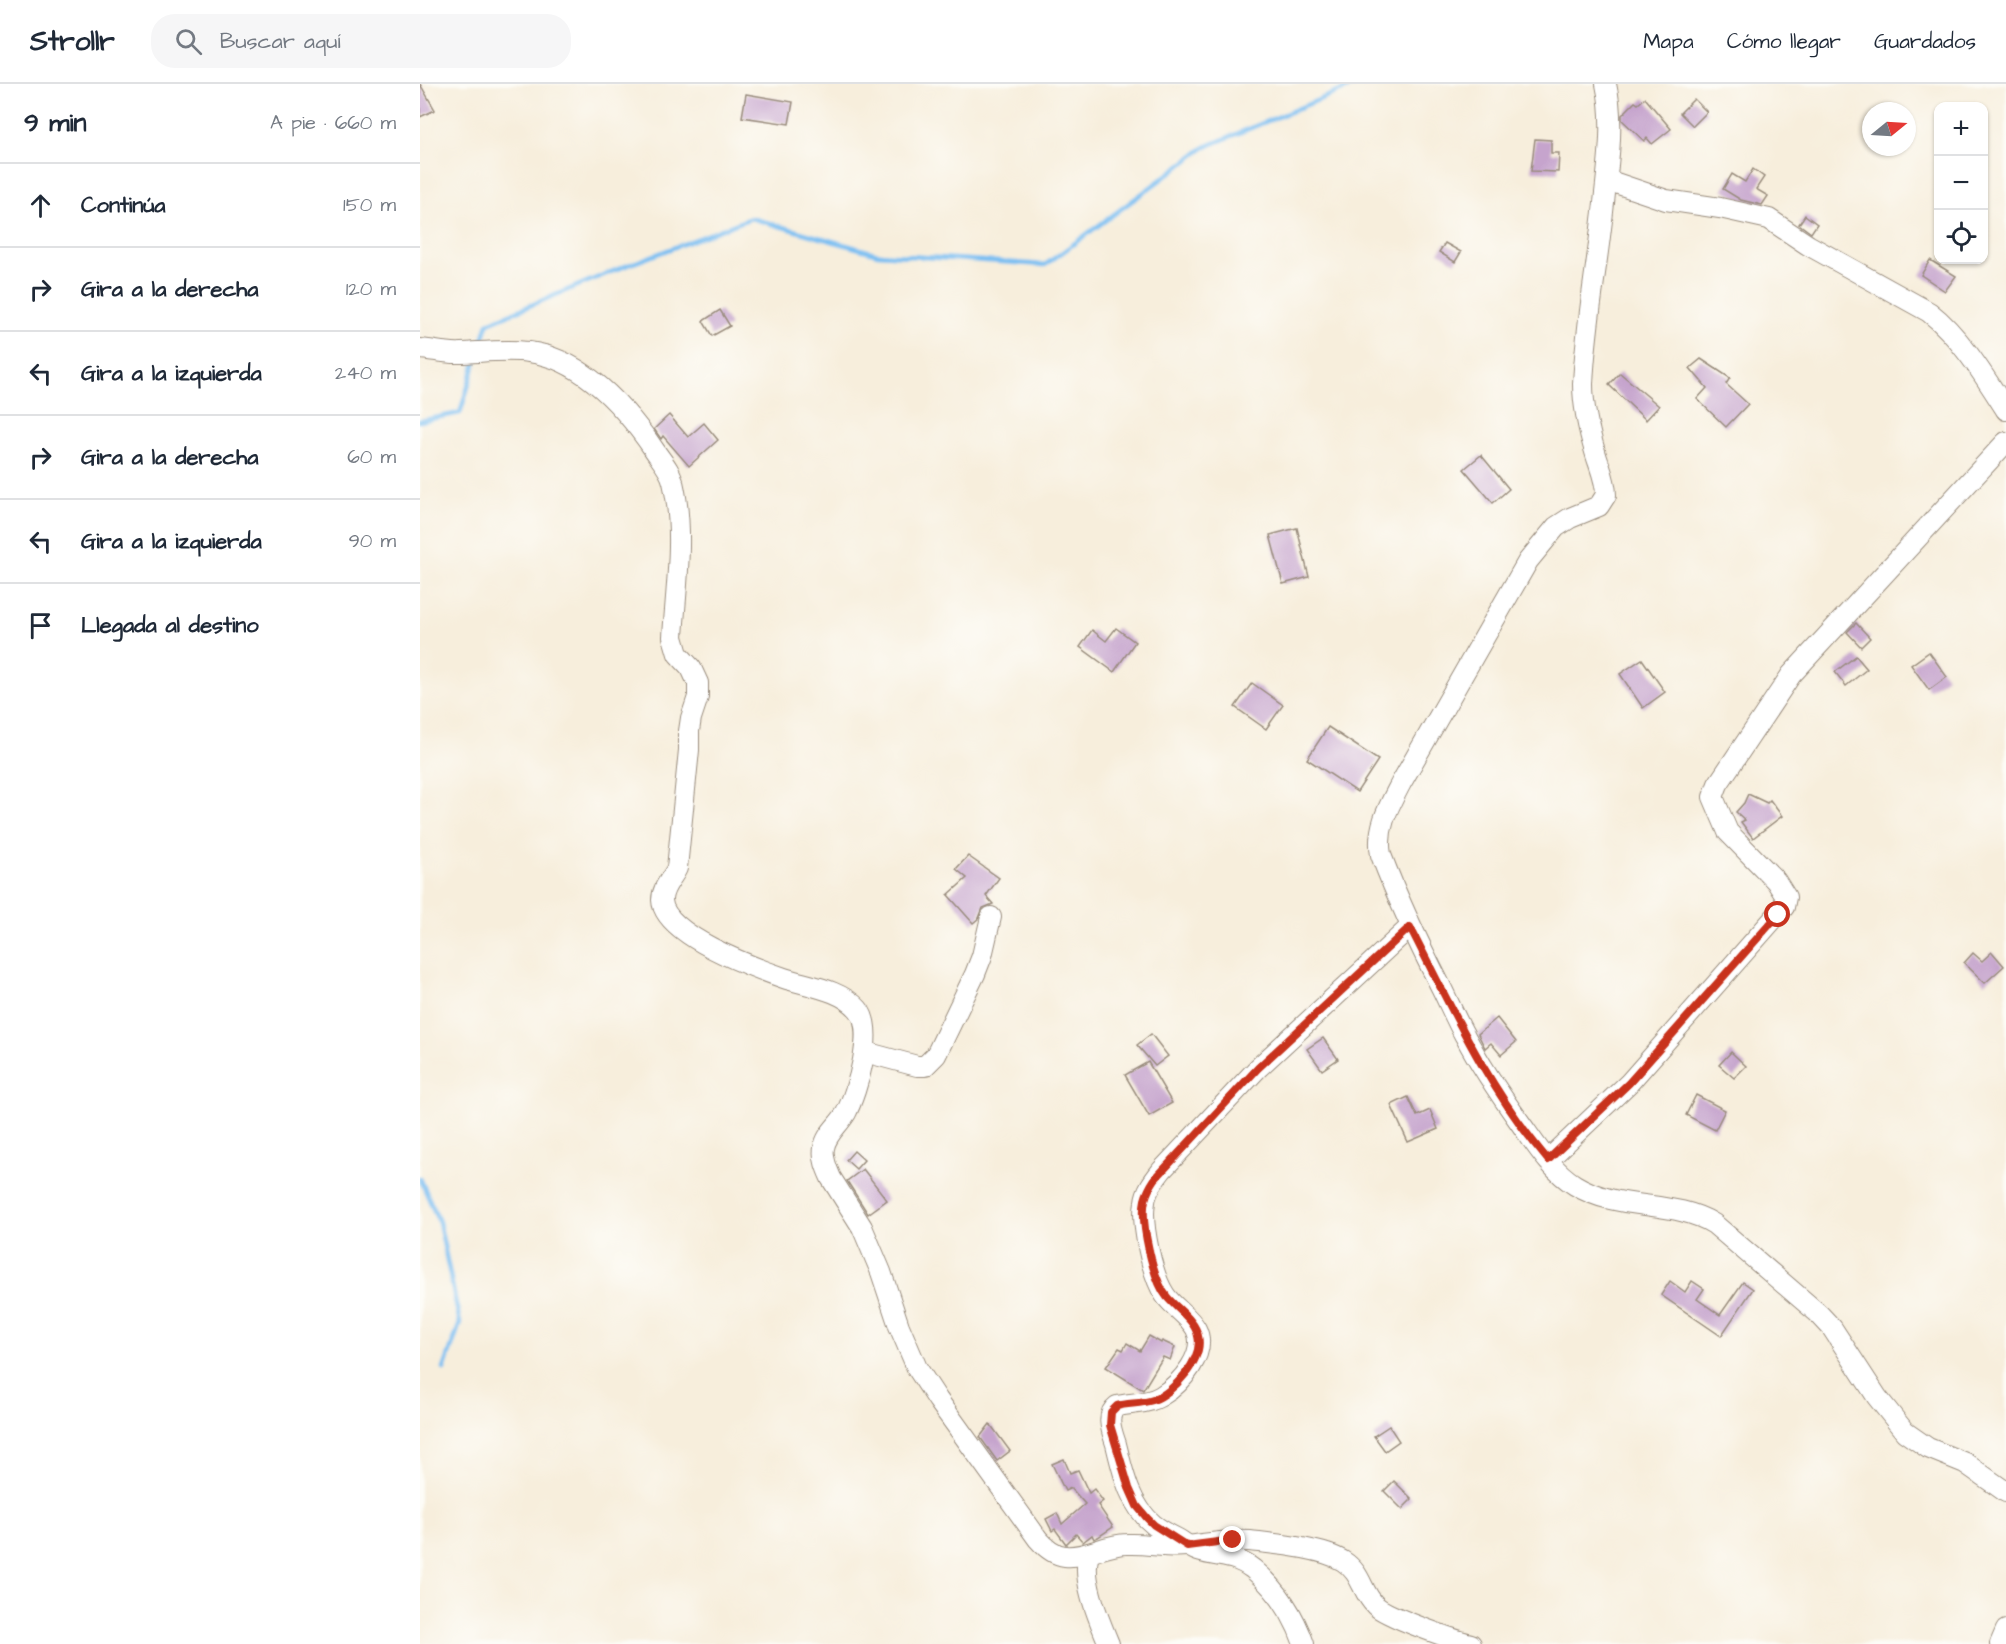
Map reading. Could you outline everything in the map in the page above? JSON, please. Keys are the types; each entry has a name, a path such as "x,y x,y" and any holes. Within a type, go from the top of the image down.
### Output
{"street":[{"path":"1606,84 1610,120 1607,180 1583,386 1586,418 1606,495 1599,506 1570,518 1556,527 1528,561 1401,783 1380,831 1381,855 1410,927 1465,1037 1492,1083 1558,1171 1576,1186 1599,1196 1621,1202 1686,1212 1701,1216 1714,1224 1819,1314 1832,1328 1877,1397 1905,1432 1928,1448 1965,1463 2006,1492"},
{"path":"1607,180 1666,200 1720,208 1769,219 1808,245 1943,322 2006,410"},
{"path":"420,349 460,353 490,350 530,352 557,360 582,373 615,400 645,438 673,480 680,529 673,637 678,654 696,675 699,690 689,731 677,868 663,893 662,902 665,911 674,923 710,947 756,968 816,986 856,1007 864,1018 867,1029 865,1052 848,1110 830,1133 824,1148 831,1178 862,1227 911,1356 932,1391 1044,1545 1062,1556 1090,1554 1101,1549 1127,1544 1187,1546 1233,1540 1317,1551 1336,1557 1353,1569 1370,1599 1383,1612 1471,1644"},
{"path":"1548,1160 1629,1083 1784,907 1786,897 1776,880 1728,832 1713,797 1718,784 1791,675 2006,442"},
{"path":"865,1052 917,1066 925,1066 930,1062 936,1055 975,974 982,956 991,917"},
{"path":"1304,1644 1298,1627 1283,1602 1242,1560 1198,1551 1187,1546 1154,1525 1137,1506 1129,1488 1110,1425 1111,1412 1117,1406 1153,1400 1161,1396 1190,1369 1199,1348 1199,1338 1195,1328 1165,1295 1153,1268 1149,1252 1145,1201 1155,1179 1258,1068 1410,927"},
{"path":"1090,1554 1087,1564 1088,1579 1108,1644"},
{"path":"2000,1644 2006,1630"}],"building":[{"path":"420,84 435,110 420,117"},
{"path":"746,94 793,102 789,124 742,117"},
{"path":"1645,98 1671,129 1652,144 1647,138 1644,141 1622,120 1622,115 1635,102 1638,104"},
{"path":"1694,99 1707,112 1693,126 1680,113"},
{"path":"1535,139 1551,140 1551,153 1559,153 1558,172 1531,171"},
{"path":"1753,169 1764,177 1756,189 1768,196 1762,205 1741,200 1723,189 1732,174 1745,182"},
{"path":"1805,215 1817,224 1811,233 1799,224"},
{"path":"1445,243 1461,252 1455,262 1439,252"},
{"path":"1930,260 1956,276 1945,291 1921,275"},
{"path":"720,310 730,326 712,336 703,321"},
{"path":"1701,359 1730,378 1726,384 1748,404 1726,427 1697,399 1707,388 1690,368"},
{"path":"1620,373 1659,406 1646,420 1609,385"},
{"path":"669,415 688,437 704,423 718,440 689,466 654,429"},
{"path":"1481,455 1509,489 1493,503 1464,469"},
{"path":"1297,528 1309,577 1283,584 1270,535"},
{"path":"1856,623 1870,638 1861,647 1847,632"},
{"path":"1116,628 1135,642 1114,672 1080,647 1092,630 1106,641"},
{"path":"1929,652 1947,677 1929,690 1911,665"},
{"path":"1856,656 1867,669 1846,686 1835,672"},
{"path":"1642,659 1665,692 1643,708 1620,674"},
{"path":"1252,683 1283,705 1266,729 1235,707"},
{"path":"1328,727 1378,760 1357,792 1307,759"},
{"path":"1748,794 1767,803 1770,800 1782,816 1753,838 1741,822 1745,820 1736,812"},
{"path":"968,856 999,878 986,896 993,904 983,908 979,918 973,923 948,895 967,878 956,869"},
{"path":"1992,952 2004,966 1985,983 1964,963 1973,953 1982,961"},
{"path":"1497,1018 1516,1042 1501,1055 1491,1043 1485,1048 1478,1034"},
{"path":"1151,1034 1168,1056 1155,1066 1137,1045"},
{"path":"1323,1038 1338,1059 1322,1070 1307,1049"},
{"path":"1731,1052 1746,1066 1734,1078 1719,1065"},
{"path":"1148,1062 1172,1103 1149,1116 1125,1075"},
{"path":"1696,1095 1725,1110 1715,1130 1686,1115"},
{"path":"1408,1097 1417,1116 1430,1110 1438,1129 1408,1142 1391,1105"},
{"path":"854,1151 864,1160 856,1169 846,1160"},
{"path":"863,1169 887,1200 868,1214 847,1181"},
{"path":"1670,1281 1685,1292 1692,1281 1704,1289 1697,1299 1720,1315 1743,1282 1753,1289 1721,1336 1661,1295"},
{"path":"1149,1336 1175,1347 1170,1360 1163,1357 1143,1390 1106,1367 1119,1348 1123,1350 1127,1343 1140,1351"},
{"path":"990,1424 1010,1451 997,1461 980,1437"},
{"path":"1389,1426 1399,1441 1385,1451 1374,1436"},
{"path":"1064,1459 1070,1473 1078,1470 1089,1493 1094,1489 1103,1501 1098,1505 1113,1527 1094,1539 1092,1535 1083,1542 1076,1534 1066,1544 1055,1529 1052,1531 1046,1519 1057,1513 1062,1524 1085,1504 1071,1488 1065,1491 1052,1464"},
{"path":"1394,1481 1412,1499 1402,1509 1384,1491"}],"waterway":[{"path":"481,347 488,323 623,267 751,218 878,254 1045,265 1205,147 1357,84"},
{"path":"420,421 460,413 477,357"},
{"path":"420,1178 439,1222 460,1323 444,1369"}],"route":[{"path":"1233,1540 1187,1546 1154,1525 1137,1506 1129,1488 1110,1425 1113,1408 1153,1400 1169,1390 1190,1369 1199,1348 1199,1338 1195,1328 1165,1295 1153,1268 1149,1252 1145,1201 1155,1179 1258,1068 1410,927 1465,1037 1492,1083 1548,1160 1629,1083 1778,915"}]}
